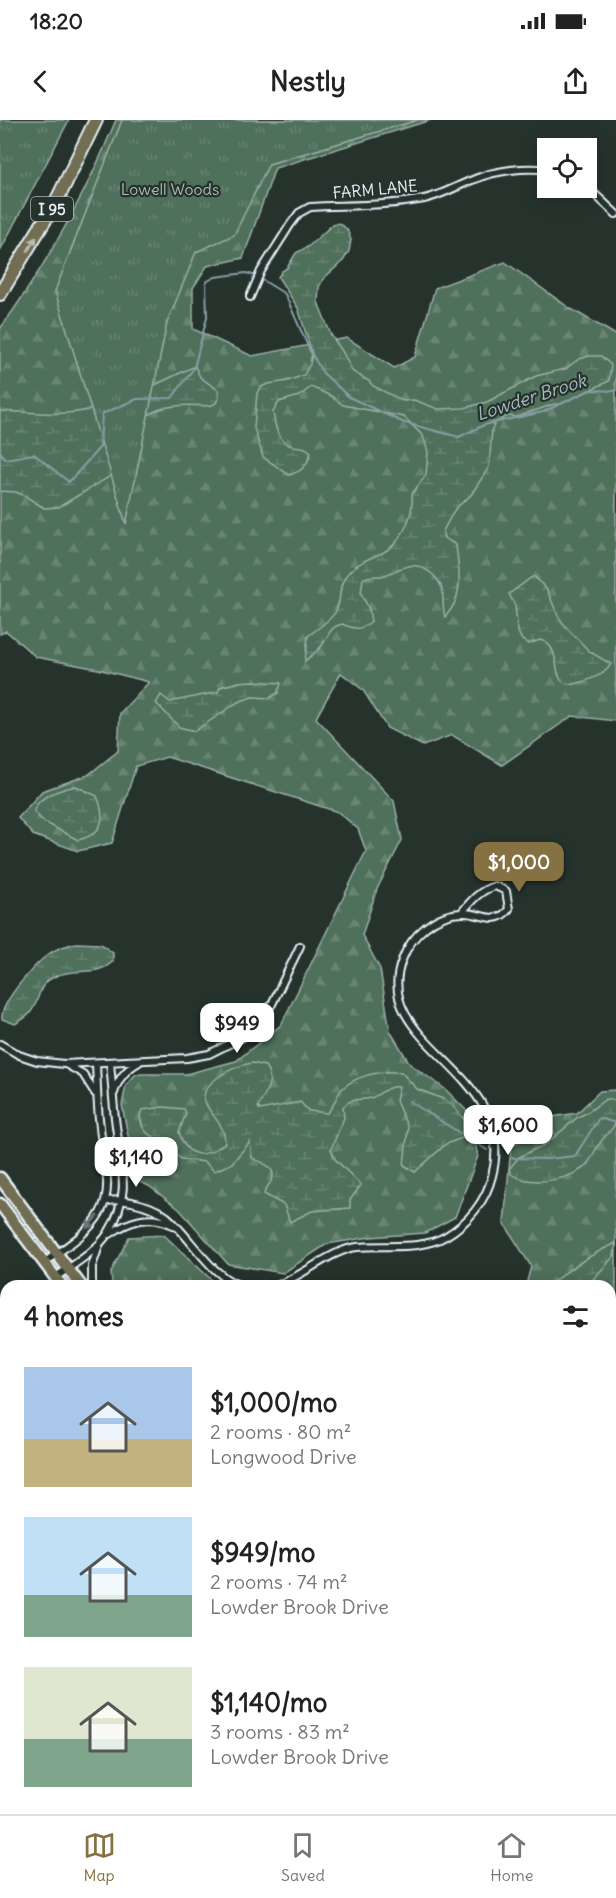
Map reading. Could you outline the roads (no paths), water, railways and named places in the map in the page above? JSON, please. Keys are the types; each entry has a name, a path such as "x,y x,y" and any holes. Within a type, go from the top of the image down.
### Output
{"highway":[{"name":"I 95","path":"0,294 57,200 96,120"}],"main road":[{"path":"0,1178 77,1280"},
{"path":"0,1204 58,1280"}],"street":[{"name":"FARM LANE","path":"250,297 261,271 299,213 310,207 398,202 425,198 441,195 500,171 537,170"},
{"path":"597,196 616,214"},
{"path":"290,1280 333,1256 355,1247 431,1243 445,1237 462,1225 475,1211 490,1186 496,1160 496,1139 486,1108 471,1086 413,1026 402,1011 399,999 398,981 401,960 411,942 423,928 440,919 462,912 488,888 495,886 506,891 509,909 496,919 462,912"},
{"path":"0,1044 37,1060 64,1064 195,1058 218,1050 243,1037 259,1023 272,1004 300,946"},
{"path":"113,1102 120,1078 141,1061"},
{"path":"92,1280 92,1266 104,1239 116,1220 124,1184 110,1062"},
{"path":"45,1262 96,1219 105,1202 107,1180 96,1063"},
{"path":"64,1064 87,1078 98,1102"},
{"path":"105,1202 122,1200 143,1204 156,1210 181,1230 211,1266 229,1280"},
{"path":"60,1280 69,1268 125,1224 141,1219 159,1220 181,1230"}],"waterway":[{"name":"Lowder Brook","path":"0,451 5,459 34,454 69,482 100,447 102,414 137,399 172,398 194,368 207,317 206,282 215,277 246,273 256,276 285,294 310,351 323,373 349,397 402,422 459,437 484,425 543,412 590,390 616,391"},
{"name":"Lowder Brook","path":"409,1101 487,1150"},
{"name":"Lowder Brook","path":"511,1158 548,1159 575,1156 599,1118 616,1123"}],"park label":[{"name":"Lowell Woods","path":"170,189"}]}
